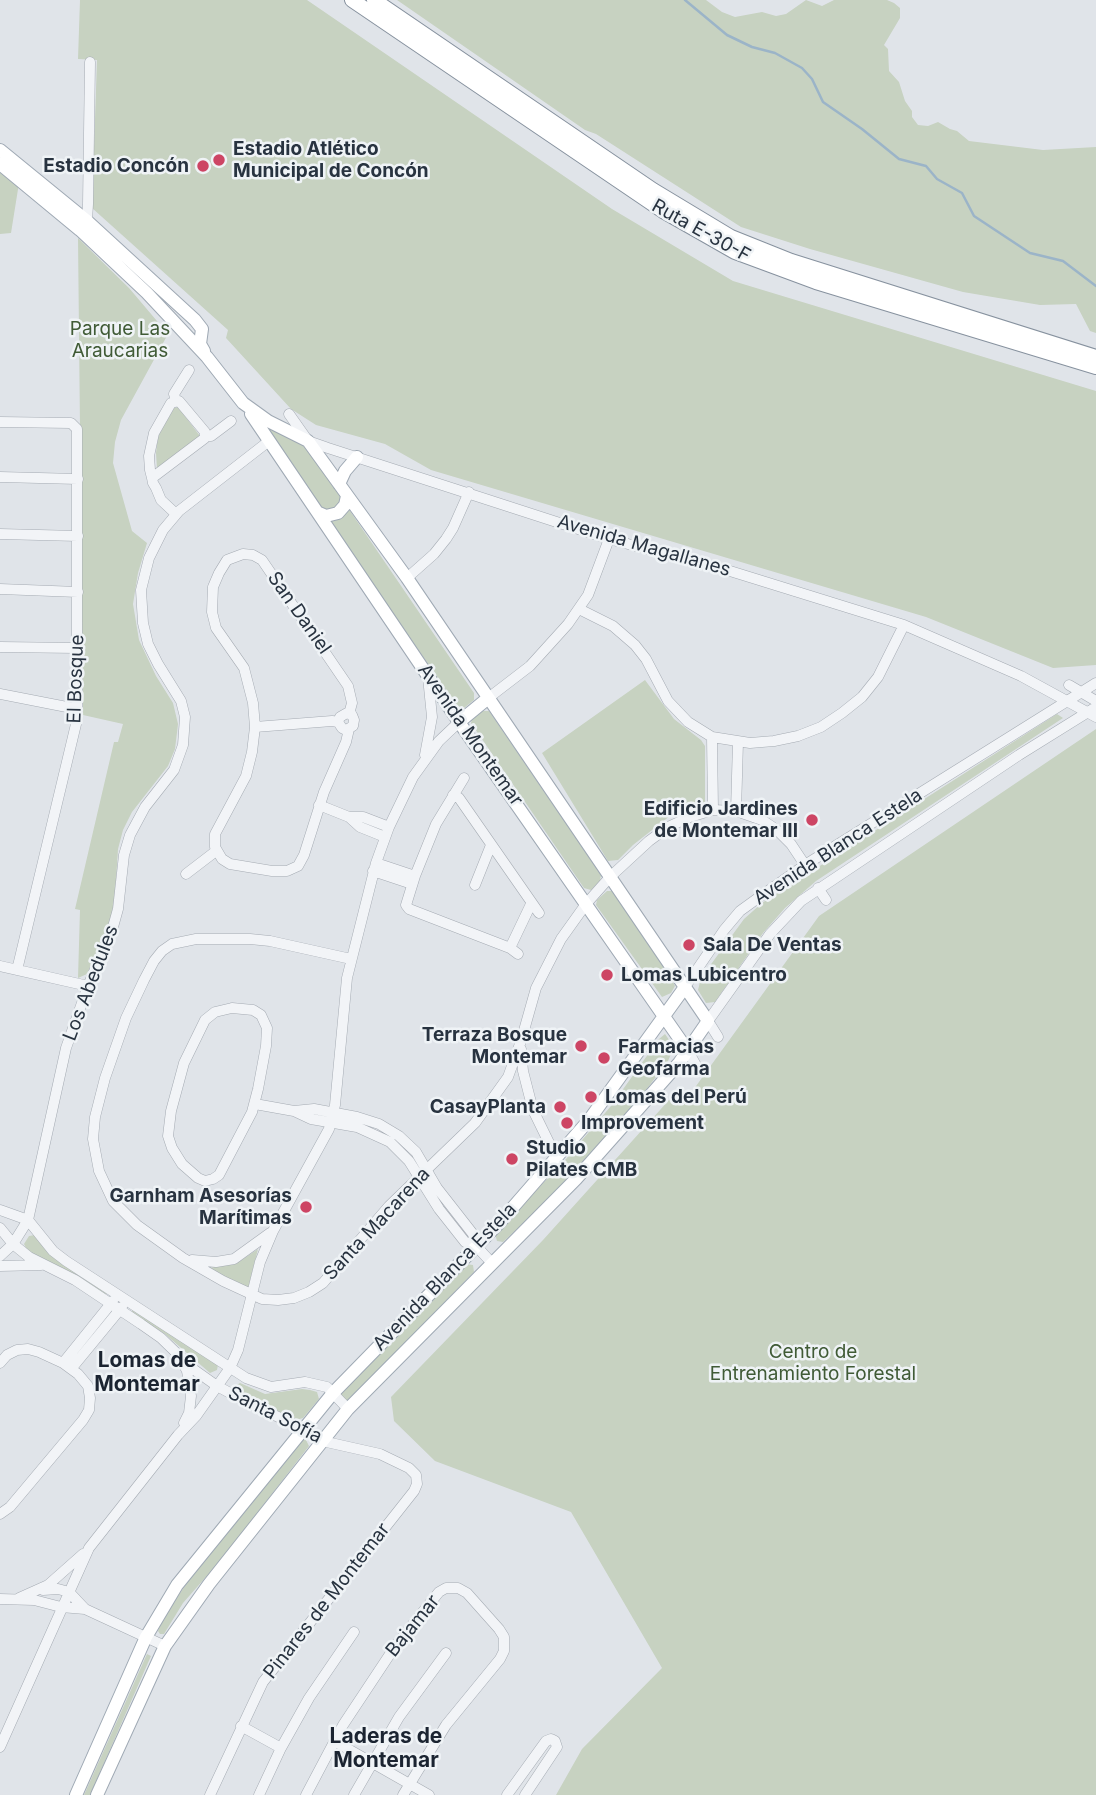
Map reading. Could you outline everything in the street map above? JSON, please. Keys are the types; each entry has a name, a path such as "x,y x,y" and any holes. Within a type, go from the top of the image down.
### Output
{"highway":[{"name":"Ruta E-30-F","path":"352,0 663,212 735,252 806,279 1096,367"},
{"name":"Ruta E-30-F","path":"373,0 653,190 731,237 791,261 1096,356"}],"main road":[{"name":"Avenida Magallanes","path":"0,150 195,320 202,329 200,344 207,357"},
{"name":"Avenida Magallanes","path":"0,164 84,226 207,357 243,403 268,421 309,441"},
{"path":"178,326 190,328 195,320"},
{"name":"Avenida Montemar","path":"243,403 459,722 688,1051"},
{"name":"Avenida Montemar","path":"309,441 407,578 708,1021"},
{"path":"339,484 348,465 357,457"},
{"path":"318,513 326,516 338,513 345,505 347,496"},
{"path":"459,722 487,699"},
{"name":"Avenida Blanca Estela","path":"76,1795 146,1637 177,1585 333,1393 502,1221 598,1109 685,987"},
{"name":"Avenida Blanca Estela","path":"97,1795 165,1646 209,1584 348,1409 576,1179 688,1051 708,1021"}],"street":[{"path":"84,226 90,62"},
{"path":"189,370 174,394 176,401 181,403 206,436"},
{"path":"176,401 171,403 151,441 149,463 160,495 178,512"},
{"path":"289,414 309,441"},
{"path":"206,436 211,436 231,421"},
{"name":"El Bosque","path":"0,422 75,425 77,429 77,720 17,970"},
{"path":"152,478 206,436"},
{"name":"Los Abedules","path":"0,1256 13,1244 28,1220 66,1048 116,918 124,855 130,835 145,807 174,770 183,745 183,708 148,644 143,623 143,579 149,558 158,539 178,512 270,441"},
{"name":"Avenida Magallanes","path":"309,441 609,538 904,625 1021,676 1093,712"},
{"path":"0,477 78,479"},
{"path":"407,578 434,554 446,539 469,492"},
{"path":"0,534 78,536"},
{"path":"487,699 516,678 543,653 579,609 588,594 609,538"},
{"name":"San Daniel","path":"253,555 262,560 350,691 352,702 349,714 354,718 354,723 349,729 320,805 303,859 291,870 271,871 230,864 222,859 216,850 215,834 246,776 255,727 253,703 244,668 216,628 212,603 214,587 223,566 233,556 253,555"},
{"path":"0,589 78,592"},
{"path":"579,609 613,626 628,638 646,659 662,693 688,722 712,737 738,742 762,742 798,736 821,727 842,713 862,697 878,677 904,625"},
{"path":"0,647 77,648"},
{"path":"425,758 432,717 428,676"},
{"name":"Avenida Blanca Estela","path":"685,987 740,911 805,865 1096,683"},
{"path":"1069,685 1096,701"},
{"path":"0,694 77,709"},
{"name":"Avenida Blanca Estela","path":"708,1021 780,921 818,888 1019,755 1093,712"},
{"path":"338,722 342,715 349,714"},
{"path":"255,727 338,722"},
{"path":"338,722 342,728 349,729"},
{"path":"18,1598 59,1577 89,1548 196,1416 230,1368 243,1336 260,1262 273,1230 312,1162 332,1118 346,978 374,867 402,798 425,758 459,722"},
{"path":"712,737 713,810"},
{"path":"736,811 738,742"},
{"path":"464,778 436,824 413,880 407,903 409,909 514,951 531,904"},
{"path":"453,795 459,798 539,913"},
{"path":"320,805 349,817 360,827 387,832"},
{"name":"Santa Macarena","path":"351,959 270,941 212,938 178,941 162,951 154,961 126,1018 104,1078 95,1117 94,1150 103,1181 120,1209 183,1258 262,1299 286,1300 301,1296 329,1278 389,1206 475,1123 508,1077 543,971 561,939 610,877 649,841 668,827 690,817 713,810 736,811 762,820 777,830 791,844 805,865"},
{"path":"475,885 491,845"},
{"path":"186,874 216,850"},
{"path":"374,867 413,880"},
{"path":"818,888 826,900"},
{"path":"0,966 88,986"},
{"path":"220,1010 253,1010 266,1023 265,1046 255,1104 216,1177 209,1181 198,1178 178,1159 168,1136 176,1087 199,1030 205,1020 220,1010"},
{"name":"Avenida Montemar","path":"708,1021 718,1037"},
{"name":"Santa Macarena","path":"521,1041 525,1081 533,1110 556,1157"},
{"name":"Avenida Montemar","path":"688,1051 697,1067"},
{"path":"508,1077 519,1077 525,1081"},
{"path":"255,1104 294,1111 314,1109 332,1118 363,1118 389,1130 408,1144 423,1173 473,1234 476,1246 492,1263"},
{"path":"0,1210 28,1220"},
{"name":"Santa Sofía","path":"28,1220 53,1251 230,1368 271,1387 305,1382 327,1387 348,1409"},
{"name":"Santa Sofía","path":"0,1228 13,1244 29,1257 75,1280 120,1310 161,1338 193,1369 218,1386 322,1441 380,1454 394,1460 414,1472 417,1478 416,1487"},
{"path":"183,1258 205,1262 234,1259 273,1230"},
{"path":"0,1266 43,1265"},
{"path":"67,1366 118,1294"},
{"path":"67,1366 128,1301"},
{"path":"0,1363 12,1352 28,1349 39,1352 67,1366 85,1381 90,1404 87,1415 10,1507 0,1514"},
{"path":"178,1435 190,1413 191,1396 187,1371 180,1357"},
{"name":"Pinares de Montemar","path":"209,1795 271,1670 416,1487"},
{"path":"0,1747 89,1548"},
{"name":"Bajamar","path":"306,1795 334,1741 383,1662 436,1595 450,1587 461,1589 499,1629 504,1637 504,1651 446,1725 403,1795"},
{"path":"36,1591 58,1589 69,1592 85,1609 165,1646"},
{"path":"0,1599 18,1598 49,1603 61,1608 85,1609"},
{"path":"259,1795 309,1698 354,1632"},
{"path":"354,1795 399,1717 446,1653"},
{"path":"241,1726 281,1748"},
{"path":"507,1795 547,1740 555,1741 557,1747 524,1795"},
{"path":"334,1741 429,1795"}],"green space":[{"path":"80,0 307,0 612,209 733,281 1096,391 1096,665 1053,668 926,617 431,470 385,444 316,425 291,409 226,338 228,330 92,208 97,60 78,59"},
{"path":"397,0 706,0 722,12 735,17 762,12 776,16 786,14 806,0 822,6 834,0 887,0 894,3 900,8 900,18 884,45 888,49 889,71 899,82 912,117 918,125 928,126 938,122 957,131 969,141 1043,150 1096,147 1096,333 1090,331 1076,304 1040,305 963,292 741,227 596,134 585,130"},
{"path":"0,171 19,183 11,233 0,234"},
{"name":"Parque Las Araucarias","path":"78,238 129,288 168,334 121,420 113,463 132,531 147,543 133,604 139,640 156,676 173,703 178,724 175,749 168,766 132,812 123,830 118,849 115,897 110,923 87,974 78,978 80,910 75,909 114,742 118,742 123,724 83,715"},
{"path":"178,407 200,436 157,469 158,436 174,408"},
{"path":"266,427 305,443 342,499 339,508 323,511"},
{"path":"348,508 474,693 474,700 464,708 457,706 329,520 341,517"},
{"path":"645,680 674,719 705,746 705,802 675,812 618,860 608,861 542,753"},
{"path":"483,711 489,711 601,875 600,881 591,890 584,888 471,723 472,719"},
{"path":"1057,714 1063,718 816,881 785,908 763,933 715,1002 706,1003 698,990 701,978 744,919 762,903"},
{"name":"Centro de Entrenamiento Forestal","path":"1096,729 1096,1795 556,1795 582,1749 662,1668 571,1512 435,1461 394,1421 391,1397 543,1240 669,1100 691,1093 819,916"},
{"path":"607,891 612,891 669,974 675,986 671,993 662,997 596,905 597,900"},
{"path":"665,1034 674,1047 668,1061 630,1111 554,1194 503,1242 497,1241 495,1234 566,1159 611,1106"},
{"path":"35,1235 57,1260 107,1292 105,1296 27,1250 24,1244 29,1236"},
{"path":"258,1249 248,1289 209,1268 237,1263"},
{"path":"466,1264 473,1265 474,1272 348,1402 340,1395"},
{"path":"132,1310 218,1365 217,1370 210,1373 165,1334 132,1313"},
{"path":"240,1383 265,1394 310,1390 317,1392 319,1399 303,1418 296,1420 236,1390 235,1386"},
{"path":"303,1440 306,1440 309,1446 220,1561 183,1603 164,1634 160,1634 158,1631 163,1618 187,1583"},
{"path":"147,1654 151,1656 90,1795 84,1795"}],"waterway":[{"path":"685,0 727,35 752,47 775,53 802,68 812,79 823,102 899,159 926,166 937,179 962,193 974,216 1030,253 1063,261 1096,286"}],"place":[{"name":"Estadio Atlético Municipal de Concón","path":"219,160"},
{"name":"Estadio Concón","path":"203,166"},
{"name":"Edificio Jardines de Montemar III","path":"812,820"},
{"name":"Sala De Ventas","path":"689,945"},
{"name":"Lomas Lubicentro","path":"607,975"},
{"name":"Terraza Bosque Montemar","path":"581,1046"},
{"name":"Farmacias Geofarma","path":"604,1058"},
{"name":"Lomas del Perú","path":"591,1097"},
{"name":"CasayPlanta","path":"560,1107"},
{"name":"Improvement","path":"567,1123"},
{"name":"Studio Pilates CMB","path":"512,1159"},
{"name":"Garnham Asesorías Marítimas","path":"306,1207"}],"district":[{"name":"Lomas de Montemar","path":"147,1373"},
{"name":"Laderas de Montemar","path":"386,1749"}]}
